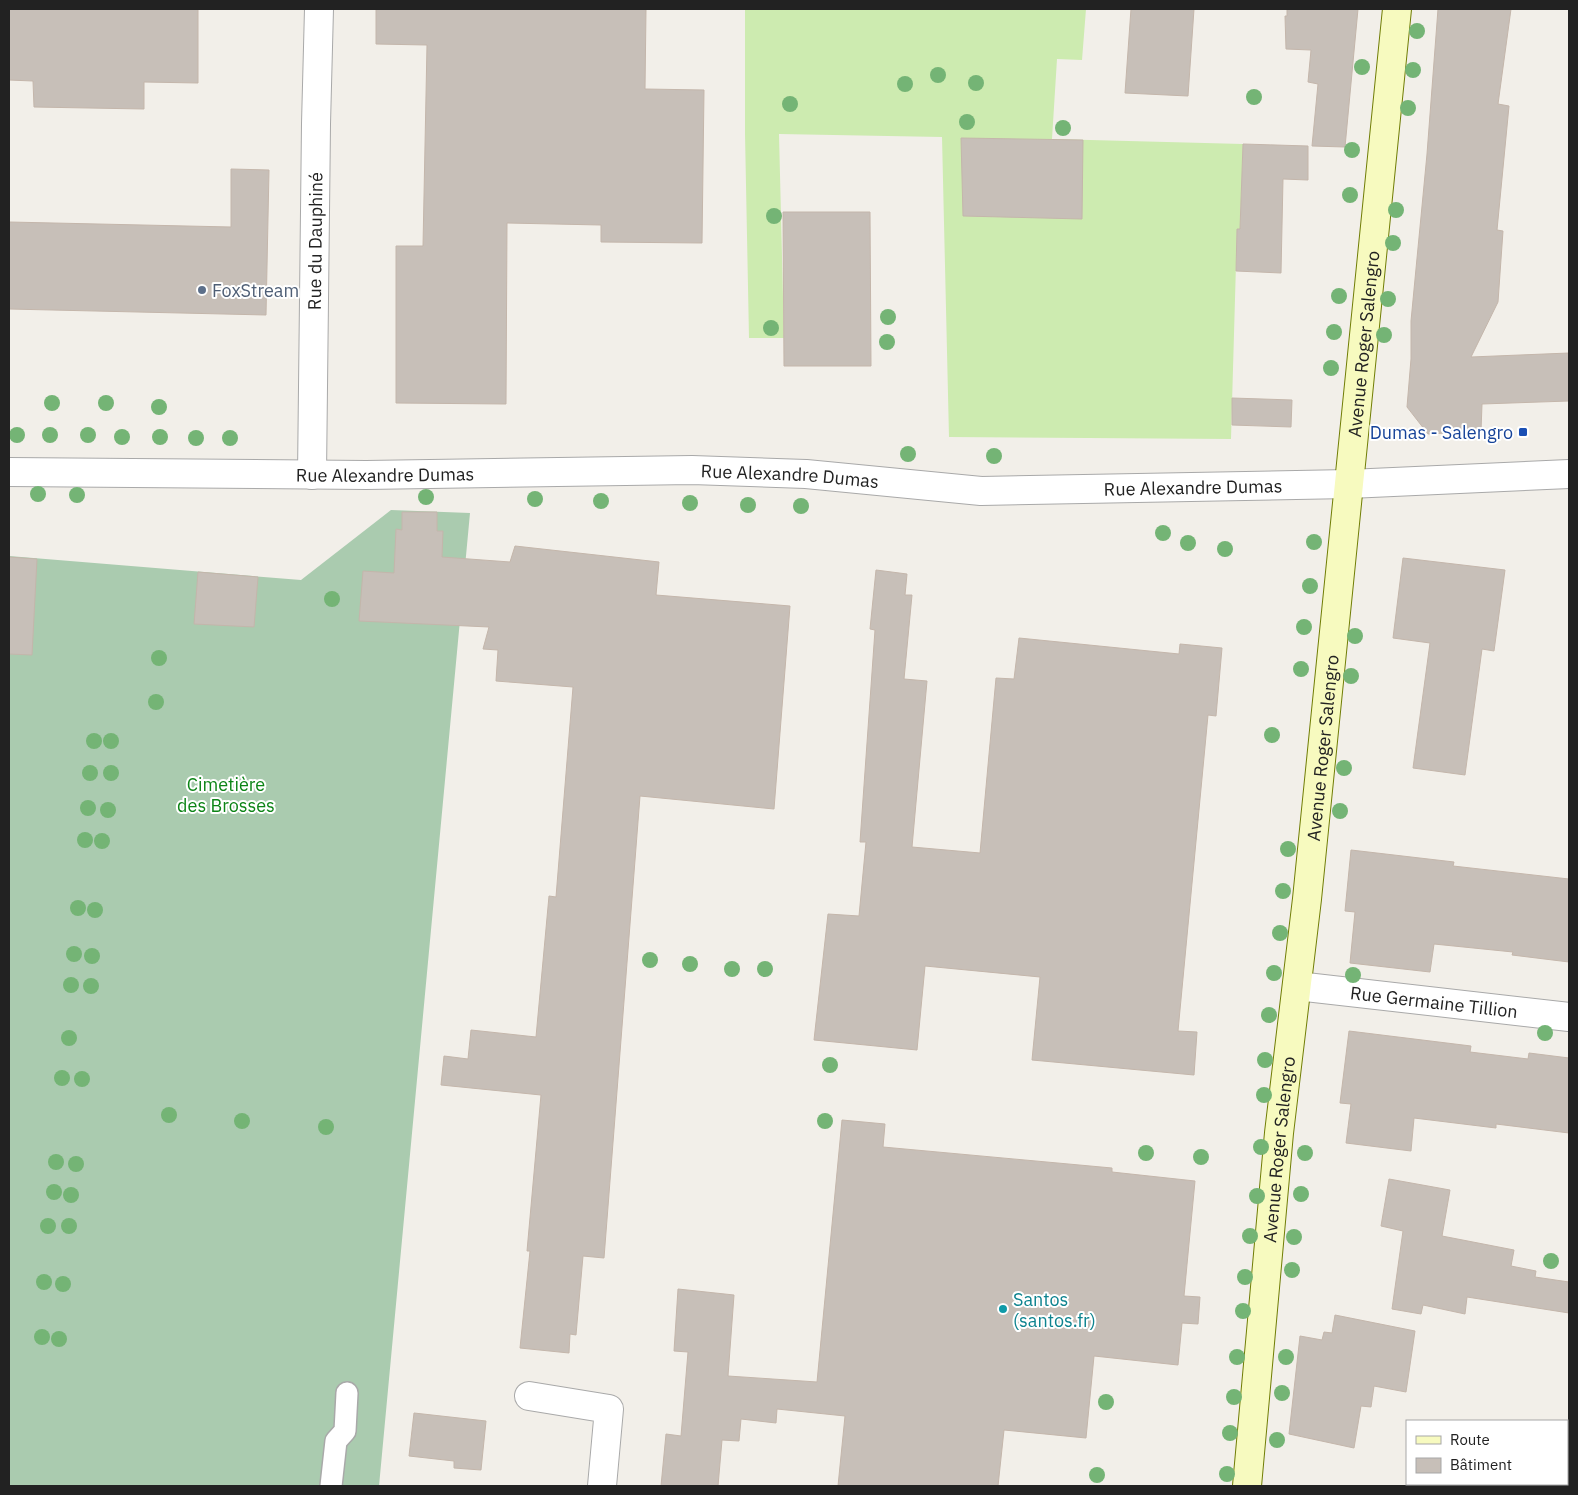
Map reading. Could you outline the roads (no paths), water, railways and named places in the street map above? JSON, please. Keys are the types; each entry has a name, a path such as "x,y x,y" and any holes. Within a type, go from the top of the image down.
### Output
{"street":[{"name":"Rue du Dauphiné","path":"312,475 319,9"},
{"name":"Avenue Roger Salengro","path":"1247,1486 1280,1133 1297,986 1397,9"},
{"name":"Rue Alexandre Dumas","path":"9,472 312,475 692,470 806,474 981,492 1349,484 1569,474"},
{"name":"Rue Germaine Tillion","path":"1297,986 1569,1017"},
{"path":"529,1396 609,1409 602,1486"}],"lane":[{"path":"331,1486 336,1442 345,1431 347,1393"}],"place":[{"name":"FoxStream","path":"202,290"},
{"name":"Dumas - Salengro","path":"1523,432"},
{"name":"Santos (santos.fr)","path":"1003,1309"}],"park label":[{"name":"Cimetière des Brosses","path":"226,794"}]}
